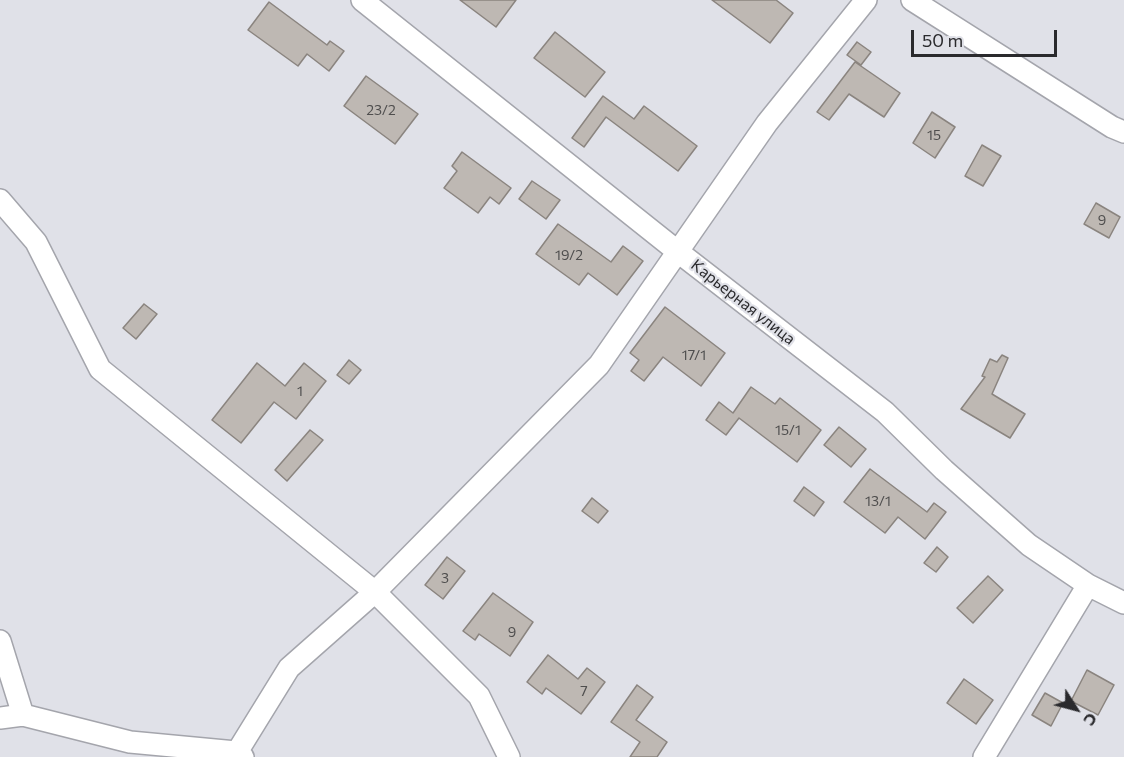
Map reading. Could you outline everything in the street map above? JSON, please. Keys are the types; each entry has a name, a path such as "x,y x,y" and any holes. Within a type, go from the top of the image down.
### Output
{"street":[{"name":"Карьерная улица","path":"362,0 676,251 885,412 944,470 1029,545 1088,585 1124,603"},
{"path":"0,718 23,715 130,742 238,755 289,668 375,592 599,365 767,123 866,0"},
{"path":"912,0 1112,127 1124,132"},
{"path":"0,200 36,242 100,369 375,592 479,696 509,757"},
{"path":"984,757 1088,585"},
{"path":"0,640 23,715"}],"building":[{"path":"460,0 516,0 496,27"},
{"path":"712,0 776,0 793,13 770,43"},
{"path":"269,2 327,45 330,41 344,51 329,71 307,54 298,66 248,30"},
{"path":"555,32 605,72 585,97 534,58"},
{"path":"857,42 871,52 861,65 847,55"},
{"path":"855,62 900,93 884,117 849,94 829,120 817,112"},
{"path":"366,76 418,114 395,144 344,106"},
{"path":"603,96 634,119 644,106 697,146 678,171 606,117 584,147 572,138"},
{"path":"932,112 955,127 935,158 913,143"},
{"path":"982,145 1001,156 983,186 965,176"},
{"path":"462,152 511,188 499,204 490,197 478,213 444,188 457,171 452,166"},
{"path":"532,181 560,200 546,219 519,199"},
{"path":"1096,203 1120,217 1109,238 1084,224"},
{"path":"558,224 611,262 623,246 643,261 617,295 588,273 579,285 536,254"},
{"path":"144,304 157,314 136,339 123,328"},
{"path":"665,307 725,353 701,386 663,357 644,381 631,371 639,360 630,353"},
{"path":"1002,355 1008,358 992,394 1025,414 1010,438 961,409 985,377 982,376 990,359 997,362"},
{"path":"349,360 361,370 349,384 337,375"},
{"path":"257,363 285,386 304,363 326,381 296,419 274,402 241,443 212,420"},
{"path":"751,387 775,404 780,398 821,430 797,462 739,418 726,435 706,420 719,402 733,413"},
{"path":"839,427 866,449 851,467 824,445"},
{"path":"310,430 323,440 287,481 275,470"},
{"path":"870,469 927,512 934,503 946,512 925,539 898,517 885,533 844,502"},
{"path":"804,487 824,502 814,516 794,501"},
{"path":"592,498 608,511 598,523 582,511"},
{"path":"937,547 948,557 936,572 924,563"},
{"path":"447,557 465,571 443,599 425,585"},
{"path":"988,576 1003,590 973,623 957,608"},
{"path":"493,593 533,622 510,656 479,634 475,640 463,631"},
{"path":"548,655 578,679 587,668 605,682 581,714 546,688 542,694 527,682"},
{"path":"1087,670 1114,685 1098,715 1071,701"},
{"path":"964,679 993,700 976,724 947,703"},
{"path":"637,685 653,697 636,720 667,742 657,757 630,757 640,742 611,722"},
{"path":"1045,693 1063,703 1051,726 1032,715"}]}
